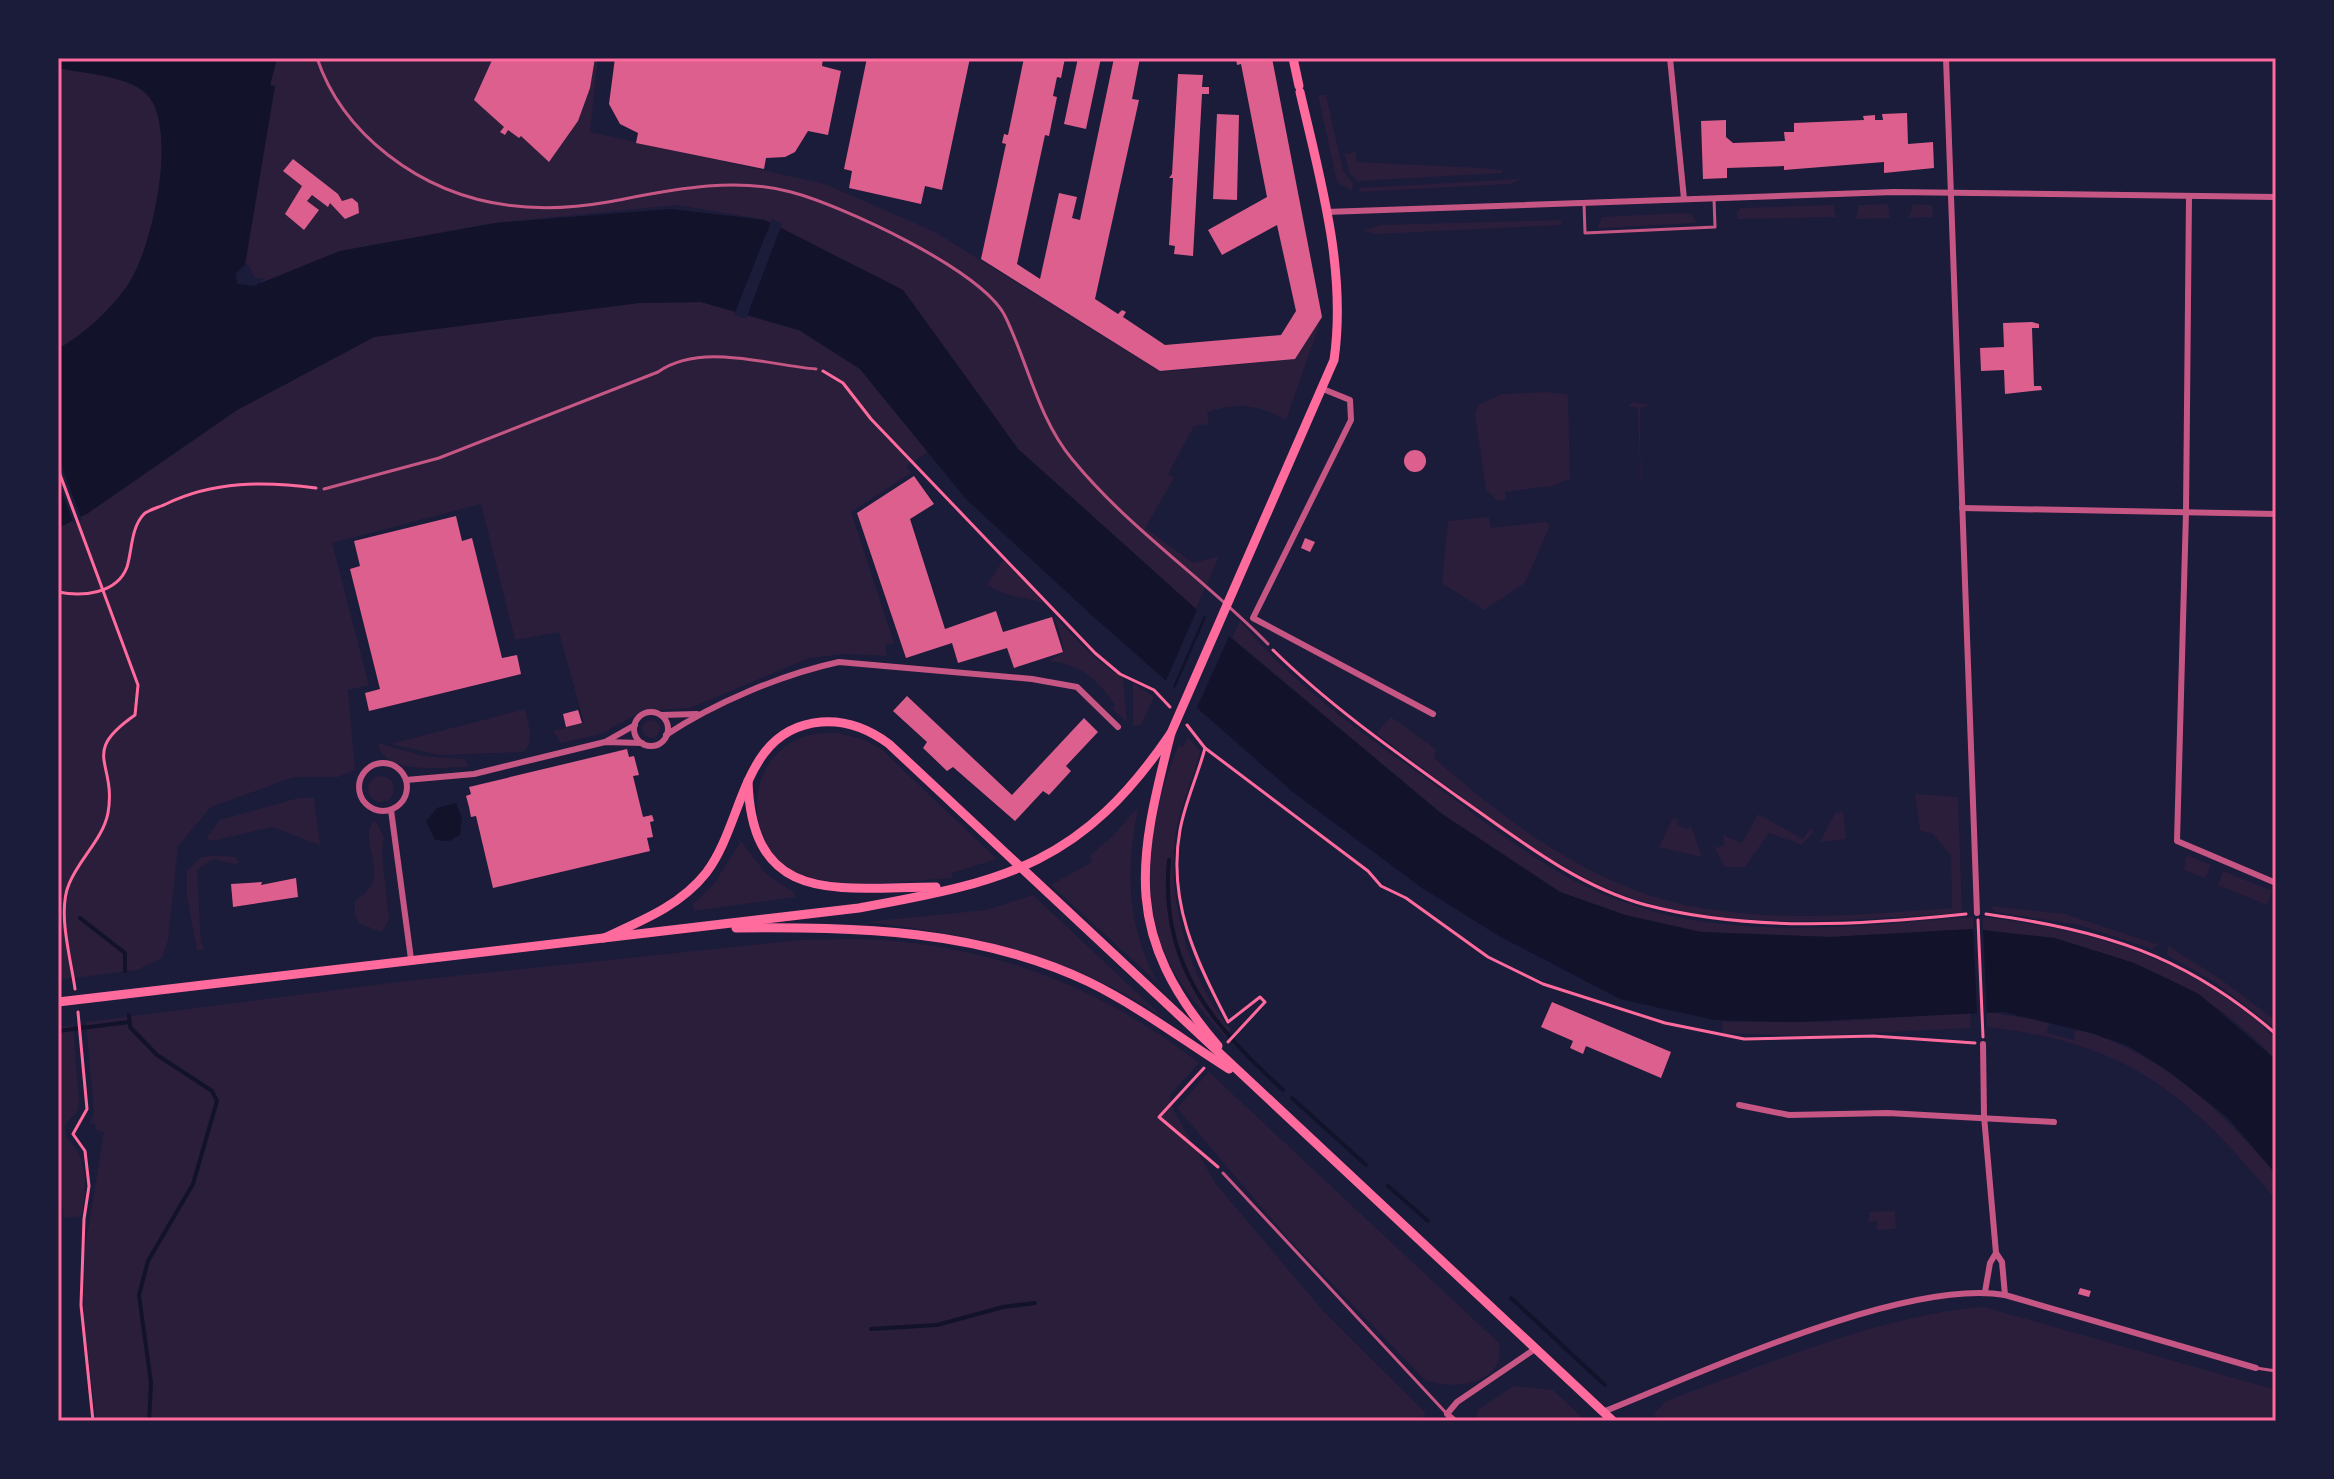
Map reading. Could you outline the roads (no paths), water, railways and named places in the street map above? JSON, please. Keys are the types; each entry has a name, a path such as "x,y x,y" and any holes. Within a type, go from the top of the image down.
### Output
{"main road":[{"path":"1249,1082 1211,1037 1177,989 1154,945 1148,924 1145,868 1158,784 1173,728 1334,360 1339,305 1326,212 1293,58"},
{"path":"604,938 679,900 690,891 716,858 748,779 767,748 798,727 812,723 845,723 877,735 1613,1421"},
{"path":"58,1002 859,908 972,884 1007,875 1066,846 1116,803 1173,728"},
{"path":"748,779 749,814 756,838 777,867 794,878 836,887 951,887"},
{"path":"689,929 872,929 937,936 995,949 1087,981 1249,1082"}],"street":[{"path":"1670,58 1684,199"},
{"path":"1946,58 1977,915"},
{"path":"1326,212 1953,192 2276,197"},
{"path":"2189,196 2186,512 2177,841 2276,883"},
{"path":"1323,389 1350,400 1351,420 1253,618 1433,714"},
{"path":"1962,508 2276,514"},
{"path":"406,780 474,774 605,742 653,745 697,714 818,667 861,662 1077,687 1118,727"},
{"path":"605,742 635,725 645,713 697,714"},
{"path":"660,715 667,724 666,735"},
{"path":"635,725 635,735 642,743"},
{"path":"383,763 398,768 406,780 406,795 391,810 379,811 367,805 360,793 360,779 369,767 383,763"},
{"path":"391,810 411,959"},
{"path":"1983,1042 1984,1116 1996,1253 2002,1262 2005,1295"},
{"path":"1739,1105 1789,1115 1984,1116 2054,1122"},
{"path":"1985,1292 1990,1263 1996,1253"},
{"path":"1603,1412 1774,1345 1882,1309 1951,1294 1985,1292 2005,1295 2256,1368"},
{"path":"1455,1421 1447,1414 1457,1402 1535,1349"}],"lane":[{"path":"317,58 333,96 371,142 414,176 468,199 527,206 604,203 684,187 755,187 790,191 890,232 972,280 1003,312 1052,433 1073,461 1183,569 1240,615 1268,644"},
{"path":"1584,203 1585,233 1715,227 1714,199"},
{"path":"324,489 439,458 658,372 673,361 702,357 816,369"},
{"path":"1223,1173 1447,1414"},
{"path":"2256,1368 2276,1371"}],"waterway":[{"path":"1169,860 1168,897 1173,931 1182,961 1196,990 1234,1041 1283,1090"},
{"path":"80,918 125,953 125,971"},
{"path":"129,1015 130,1027 157,1055 212,1091 217,1101 193,1184 148,1261 139,1295 151,1383 149,1421"},
{"path":"58,1031 129,1022"},
{"path":"1292,1098 1366,1165"},
{"path":"1388,1186 1428,1221"},
{"path":"1511,1298 1605,1385"},
{"path":"871,1329 937,1325 1003,1307 1035,1303"}]}
